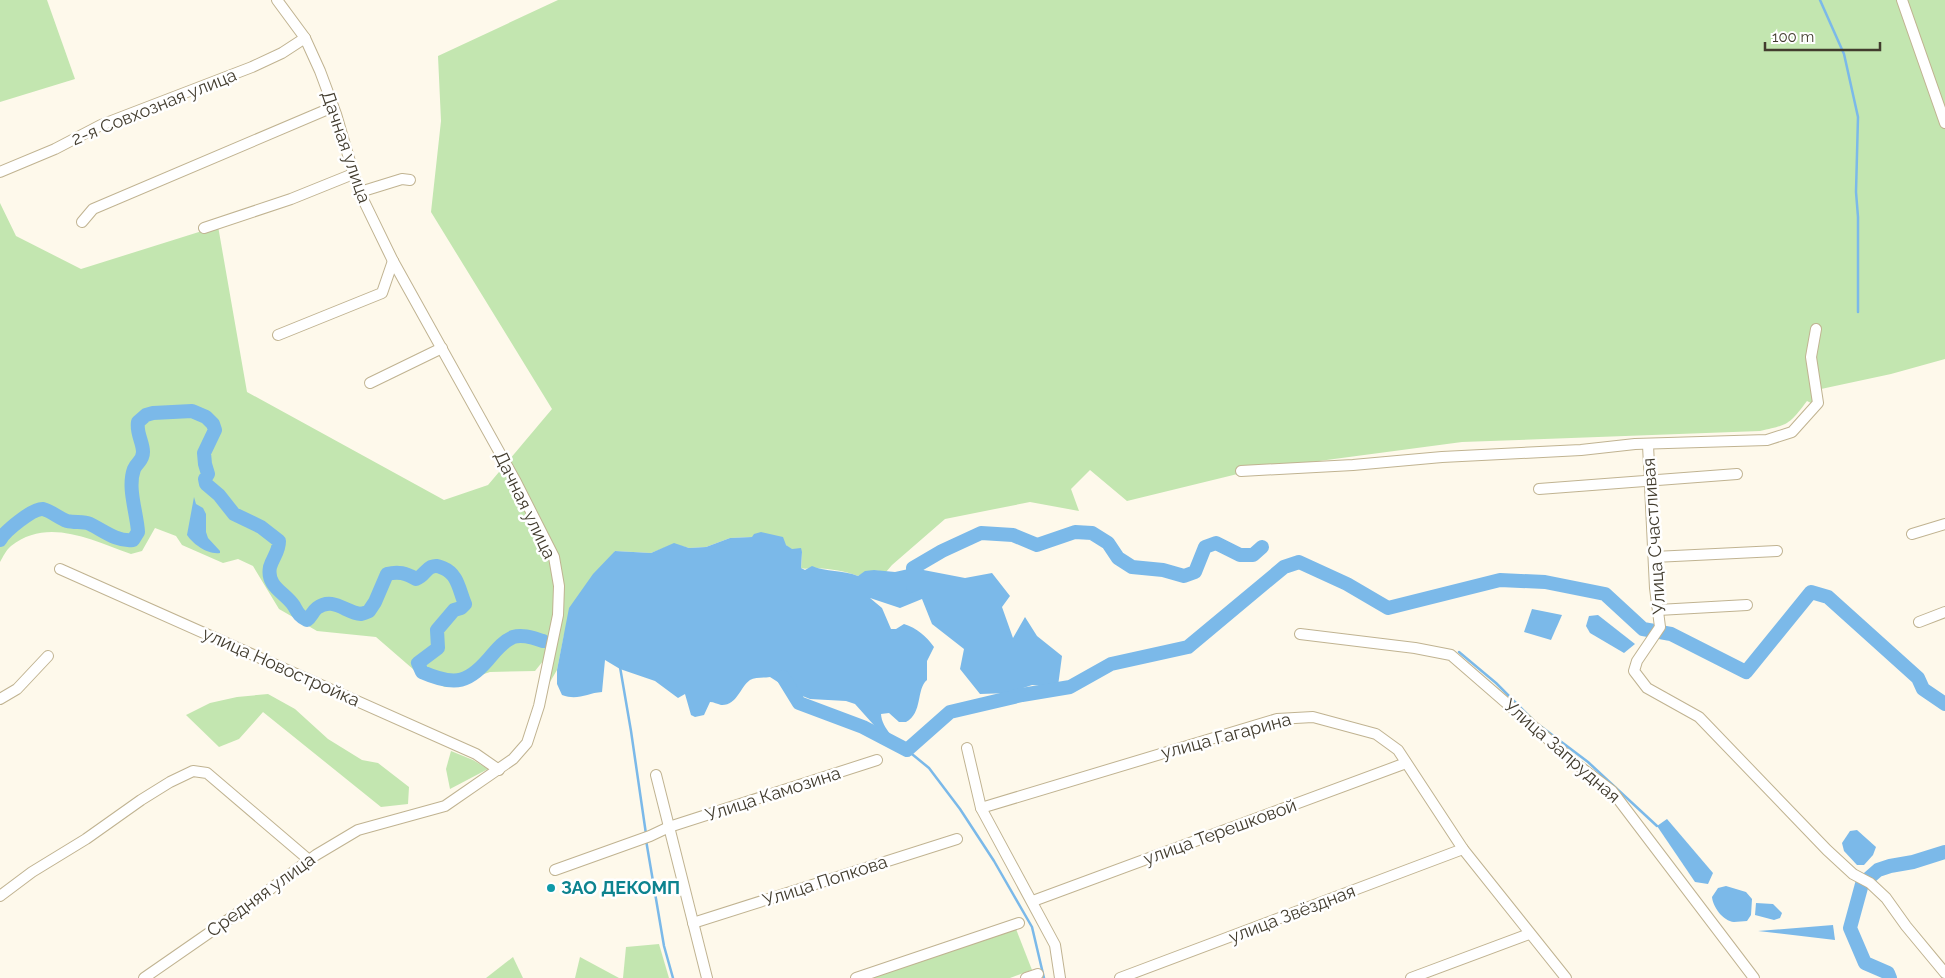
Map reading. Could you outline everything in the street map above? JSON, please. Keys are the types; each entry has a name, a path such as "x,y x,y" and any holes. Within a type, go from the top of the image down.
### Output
{"street":[{"name":"Дачная улица","path":"277,0 305,38 320,71 353,174 393,261 516,482 554,557 559,586 558,615 539,706 527,743 513,759 499,770"},
{"path":"1902,0 1945,123"},
{"name":"2-я Совхозная улица","path":"0,172 101,125 252,67 282,53 305,38"},
{"path":"82,222 94,209 333,108"},
{"path":"204,228 291,199 353,174"},
{"path":"360,192 402,178 410,180"},
{"path":"278,335 382,293 393,261"},
{"path":"1241,471 1353,465 1442,457 1581,450 1635,444 1767,440 1792,432 1818,402 1811,357 1816,329"},
{"path":"370,383 442,348"},
{"name":"Улица Счастливая","path":"1648,445 1658,610 1657,632 1637,661 1634,671 1647,688 1699,716 1787,809 1809,828 1828,850 1853,874 1870,883 1886,898 1945,974"},
{"path":"1539,489 1737,474"},
{"path":"1912,534 1945,524"},
{"path":"1654,557 1777,551"},
{"name":"улица Новостройка","path":"60,569 476,754 499,770"},
{"path":"1658,610 1747,605"},
{"path":"1919,622 1945,612"},
{"name":"Улица Запрудная","path":"1300,634 1415,648 1452,655 1579,766 1612,791 1754,978"},
{"path":"0,699 17,689 48,656"},
{"name":"улица Гагарина","path":"982,808 1249,727 1287,718 1313,717 1376,734 1398,750 1463,850 1566,978"},
{"path":"967,748 982,808 1055,945 1060,978"},
{"name":"Улица Камозина","path":"555,870 647,837 668,827 877,760"},
{"name":"улица Терешковой","path":"1033,901 1406,764"},
{"name":"Средняя улица","path":"144,978 245,908 309,860 358,830 445,806 499,770"},
{"path":"0,896 32,872 86,839 141,800 170,782 193,771 207,774 309,860"},
{"path":"656,776 707,978"},
{"name":"Улица Попкова","path":"693,923 957,839"},
{"name":"улица Звёздная","path":"1120,978 1463,850"},
{"path":"856,978 1019,923"},
{"path":"1411,978 1529,934"},
{"path":"1026,978 1038,974"}],"green space":[{"path":"0,0 47,0 75,79 0,102"},
{"path":"558,0 1945,0 1945,359 1891,374 1821,389 1813,404 1807,401 1787,423 1760,431 1462,442 1258,469 1127,501 1090,470 1071,489 1079,511 1030,502 945,519 886,572 872,571 858,576 833,570 801,568 802,552 796,549 792,550 786,545 752,537 730,538 706,547 689,548 674,544 651,553 615,551 564,635 557,670 547,687 562,607 553,615 547,656 535,671 490,672 445,687 421,676 376,637 317,631 279,609 253,566 238,559 223,563 182,545 176,536 155,528 142,551 131,554 85,538 55,532 25,537 9,548 0,562 0,203 16,236 81,269 218,226 247,392 444,500 488,485 552,409 431,212 441,121 438,56"},
{"path":"268,694 295,709 328,739 362,760 378,763 409,787 408,804 381,807 263,712 239,739 219,747 186,715 210,703 237,697"},
{"path":"451,751 473,760 488,769 450,789 446,769"},
{"path":"1016,929 1032,970 1010,978 868,978"},
{"path":"659,944 669,978 623,978 626,947"},
{"path":"513,957 523,978 486,978"},
{"path":"580,957 619,978 575,978"}],"water":[{"path":"194,497 196,504 203,508 206,514 208,538 220,553 201,548 187,535"},
{"path":"761,532 783,537 786,545 792,549 801,548 801,568 805,570 812,566 858,576 865,571 895,572 913,568 965,578 992,573 1010,596 1002,607 1013,638 1025,617 1037,636 1062,656 1058,686 1032,685 1009,693 980,694 960,669 964,649 932,624 922,599 900,608 870,598 882,608 891,629 896,629 904,624 909,626 921,633 934,647 927,661 927,680 921,689 915,713 906,722 899,722 889,713 881,714 884,725 907,750 881,733 855,704 846,701 810,699 795,693 770,677 750,680 731,702 721,705 710,702 704,715 695,717 691,715 685,694 678,698 655,681 620,669 605,660 602,692 578,697 562,695 557,684 557,670 569,608 593,574 615,551 651,553 674,543 689,548 706,547 730,538 752,537 754,534"},
{"path":"1532,609 1562,615 1551,640 1524,632"},
{"path":"1598,615 1635,644 1624,653 1590,633 1586,626 1589,616"},
{"path":"1667,819 1713,873 1708,884 1695,882 1657,826"},
{"path":"1857,830 1876,847 1873,855 1864,865 1857,865 1844,851 1842,843 1850,831"},
{"path":"1726,886 1746,892 1752,899 1751,915 1747,921 1730,921 1716,909 1712,897 1718,888"},
{"path":"1756,903 1773,904 1782,913 1780,918 1774,920 1755,915"},
{"path":"1833,925 1835,940 1758,931"}],"waterway":[{"path":"1820,0 1844,54 1858,117 1856,192 1858,217 1858,312"},
{"path":"0,540 7,531 20,521 33,512 43,509 67,521 90,524 116,538 133,540 138,532 132,492 132,476 143,452 138,422 146,415 153,413 192,411 206,417 213,424 215,430 204,453 208,474 205,479 206,484 219,495 234,514 261,527 279,541 270,567 271,580 291,601 304,619 307,620 317,608 329,604 334,604 355,613 367,612 375,602 387,574 402,573 416,579 429,568 437,566 448,571 455,578 465,604 461,608 454,610 437,630 438,648 418,663 422,672 444,680 461,680 476,672 501,645 513,637 524,636 543,641"},
{"path":"913,586 913,568 942,551 981,533 1013,535 1037,545 1075,532 1092,533 1108,543 1118,558 1132,567 1163,570 1184,576 1195,572 1205,547 1216,543 1240,555 1253,555 1262,547"},
{"path":"783,677 799,703 863,727 907,750 950,712 1022,695 1070,687 1111,664 1188,647 1284,567 1299,562 1347,584 1388,608 1500,580 1545,582 1605,594 1643,629 1671,634 1746,672 1811,592 1828,597 1918,678 1923,689 1945,704"},
{"path":"1459,652 1496,683 1532,719"},
{"path":"620,667 646,834"},
{"path":"1539,725 1588,762 1657,826"},
{"path":"907,750 929,768 960,809 994,861 1032,927 1044,978"},
{"path":"646,840 664,946 673,978"},
{"path":"1890,978 1888,973 1865,963 1850,928 1862,884 1878,870 1945,852"}],"place":[{"name":"ЗАО ДЕКОМП","path":"551,888"}]}
